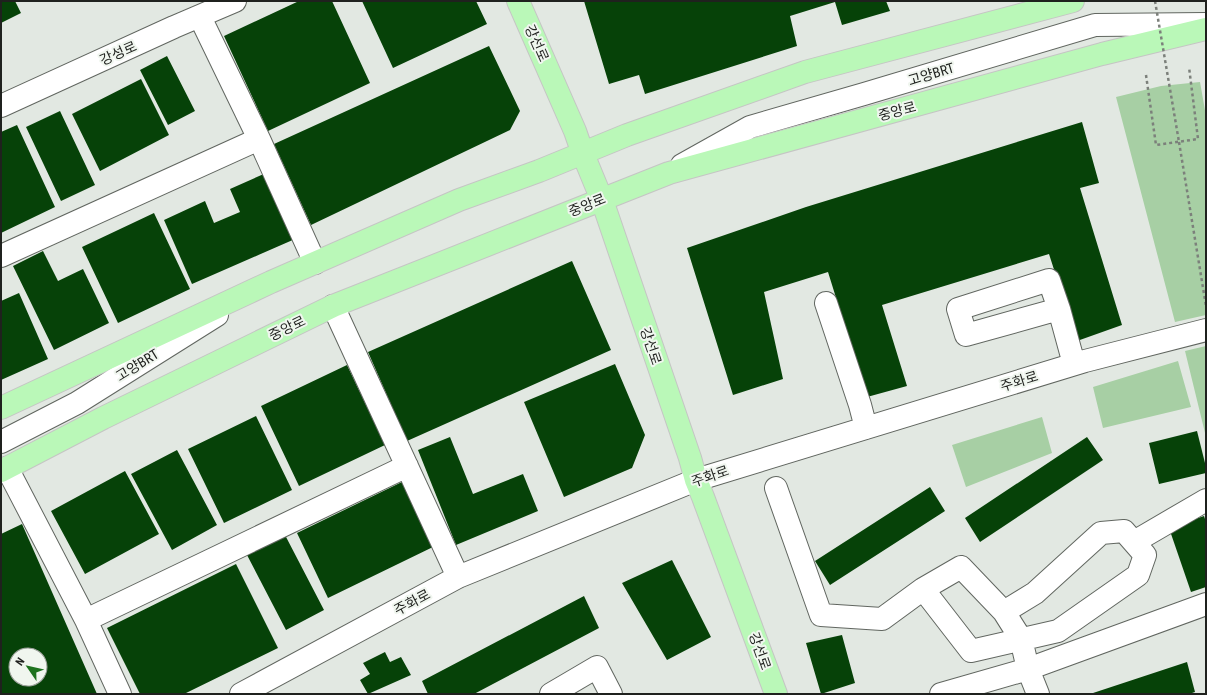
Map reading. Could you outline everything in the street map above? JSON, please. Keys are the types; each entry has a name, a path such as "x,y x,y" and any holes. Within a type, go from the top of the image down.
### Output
{"main road":[{"name":"강선로","path":"518,1 576,131 583,154 602,200 690,458 696,480 776,694"},
{"path":"1,408 271,282 459,200 583,154 627,135 805,72 1073,1"},
{"name":"중앙로","path":"3,467 333,306 669,173 1102,54 1206,29"}],"street":[{"name":"강성로","path":"1,106 235,1"},
{"path":"200,17 259,139 315,263"},
{"name":"고양BRT","path":"669,173 750,127 1095,25 1206,24"},
{"path":"1,256 259,139"},
{"name":"고양BRT","path":"1,442 77,403 271,282"},
{"path":"826,303 860,405 866,428"},
{"path":"333,306 458,578"},
{"path":"1059,309 1074,364"},
{"name":"주화로","path":"241,694 458,578 696,480 1074,364 1206,330"},
{"path":"86,620 407,466"},
{"path":"3,467 86,620 120,694"},
{"path":"776,488 821,615 882,619 923,589 960,567 1004,612 1021,639 1028,669 1038,694"},
{"path":"1134,542 1206,500"},
{"path":"923,589 971,651 1058,631 1138,575 1145,555 1124,531 1101,533 1035,593 1004,612"},
{"path":"941,694 1028,669 1206,604"},
{"path":"551,694 597,667 611,694"}],"path":[{"path":"1155,1 1206,306"},
{"path":"1146,75 1156,145 1198,139 1189,67"}],"green space":[{"path":"1200,82 1206,116 1206,315 1175,322 1116,97 1161,86"},
{"path":"1206,346 1206,437 1185,351"},
{"path":"1178,361 1191,407 1103,428 1093,387"},
{"path":"1042,417 1052,453 966,487 952,445"}],"building":[{"path":"1,1 15,1 21,13 1,23"},
{"path":"299,1 332,1 370,83 268,131 224,36"},
{"path":"362,1 476,1 487,24 393,68"},
{"path":"584,1 886,1 890,11 842,25 835,2 790,16 797,46 645,94 639,75 609,84"},
{"path":"489,46 520,111 510,130 311,225 274,144"},
{"path":"167,56 195,111 168,125 140,70"},
{"path":"141,79 169,135 100,171 72,114"},
{"path":"60,111 95,185 61,201 26,127"},
{"path":"1082,122 1099,183 1080,188 1122,325 1077,341 1049,254 882,305 907,386 867,397 828,272 764,292 783,379 733,395 687,248 806,207"},
{"path":"17,125 55,207 1,233 1,132"},
{"path":"266,173 295,239 192,284 164,220 205,201 214,223 240,212 230,189"},
{"path":"154,213 190,289 118,323 82,247"},
{"path":"43,251 58,281 83,269 109,323 54,350 13,266"},
{"path":"572,261 611,350 407,441 368,352"},
{"path":"19,293 48,359 1,380 1,301"},
{"path":"615,364 645,435 632,468 564,497 524,402"},
{"path":"347,365 385,445 299,486 261,406"},
{"path":"256,416 292,490 224,523 188,449"},
{"path":"1197,431 1206,467 1206,473 1159,484 1149,443"},
{"path":"450,437 473,494 523,474 538,511 456,545 418,450"},
{"path":"1087,437 1103,460 980,542 965,518"},
{"path":"177,450 217,525 172,550 131,474"},
{"path":"125,471 159,534 85,574 51,511"},
{"path":"404,481 435,546 328,598 297,533"},
{"path":"930,487 945,511 830,585 815,561"},
{"path":"1204,516 1206,522 1206,587 1191,592 1169,528"},
{"path":"22,524 97,694 1,694 1,534"},
{"path":"285,535 324,610 286,630 247,555"},
{"path":"672,560 711,637 667,660 622,583"},
{"path":"236,564 278,648 184,694 140,694 107,628"},
{"path":"584,596 599,628 474,694 428,694 422,681"},
{"path":"842,635 855,683 821,694 806,643"},
{"path":"385,652 390,662 401,657 411,675 368,694 360,680 370,674 363,663"},
{"path":"1187,662 1195,692 1189,694 1090,694"}]}
